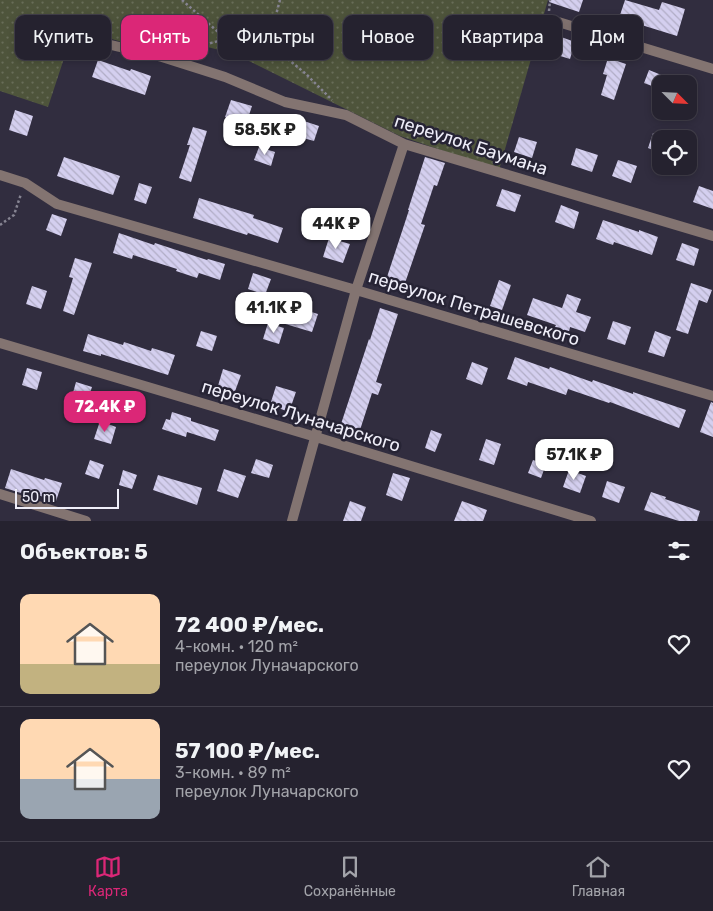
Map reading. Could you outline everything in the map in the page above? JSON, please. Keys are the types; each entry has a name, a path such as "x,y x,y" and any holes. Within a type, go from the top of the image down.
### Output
{"street":[{"path":"562,23 713,69"},
{"name":"переулок Баумана","path":"171,60 225,78 285,102 346,115 404,144 713,236"},
{"path":"292,521 356,290 404,144"},
{"name":"переулок Петрашевского","path":"0,175 25,183 57,204 713,396"},
{"name":"переулок Луначарского","path":"0,343 592,521"},
{"path":"0,494 86,521"}],"path":[{"path":"182,0 218,31"},
{"path":"276,15 280,0"},
{"path":"289,60 306,74 346,115"},
{"path":"0,225 14,215 25,183"}],"green space":[{"path":"0,0 548,0 544,15 443,15 443,60 531,60 499,170 400,136 247,60 333,60 333,15 218,15 218,50 208,47 208,15 121,15 121,42 111,39 111,15 15,15 15,60 63,60 48,107 0,91"}],"building":[{"path":"550,0 583,0 579,12 549,2"},
{"path":"625,0 659,10 662,2 685,9 677,36 643,25 643,15 620,15"},
{"path":"562,37 572,41 570,59 562,57"},
{"path":"98,60 151,76 145,95 92,77"},
{"path":"607,60 626,64 614,100 601,95 607,75 603,74"},
{"path":"649,70 662,75 652,75 652,86 644,83"},
{"path":"231,100 252,106 246,124 225,117"},
{"path":"15,110 33,116 27,136 9,130"},
{"path":"301,120 319,126 314,141 296,136"},
{"path":"193,127 207,131 191,182 179,178 190,145 187,145"},
{"path":"652,136 652,150 648,148"},
{"path":"519,137 537,142 532,158 514,152"},
{"path":"259,147 275,152 271,166 254,160"},
{"path":"576,148 598,155 592,172 571,165"},
{"path":"64,157 120,176 113,195 57,176"},
{"path":"425,157 445,163 437,186 434,185 421,224 425,225 405,283 387,277"},
{"path":"618,160 637,166 631,183 612,176"},
{"path":"139,183 152,187 146,204 134,200"},
{"path":"699,186 713,191 713,209 693,202"},
{"path":"502,189 521,195 515,212 496,206"},
{"path":"199,198 254,215 253,218 283,228 278,243 193,218"},
{"path":"561,205 579,212 574,229 555,222"},
{"path":"52,214 67,219 61,236 46,230"},
{"path":"603,220 658,237 652,255 614,242 613,245 596,239"},
{"path":"119,233 154,245 155,243 225,264 220,280 199,273 197,278 176,271 177,269 133,255 132,259 113,253"},
{"path":"329,238 350,244 343,263 323,257"},
{"path":"682,243 699,249 694,266 676,260"},
{"path":"75,258 92,263 74,315 63,311 73,278 69,277"},
{"path":"253,273 271,279 265,295 248,289"},
{"path":"499,280 511,285 502,310 490,306"},
{"path":"691,283 712,290 707,303 699,300 688,334 676,330"},
{"path":"32,286 47,291 41,309 26,304"},
{"path":"567,294 581,299 576,312 591,317 585,332 570,327 569,332 555,327 556,325 527,315 533,298 562,308"},
{"path":"288,305 318,314 312,332 282,323"},
{"path":"380,308 398,314 376,382 382,384 378,395 372,393 360,430 341,424"},
{"path":"613,321 631,327 625,345 607,339"},
{"path":"268,323 284,328 279,344 263,339"},
{"path":"201,331 217,336 212,351 196,346"},
{"path":"655,331 671,337 664,357 648,352"},
{"path":"88,334 123,345 124,342 151,351 152,348 175,355 168,375 101,354 101,356 83,351"},
{"path":"515,357 592,382 593,380 633,394 633,392 686,410 679,428 610,402 568,389 566,395 528,382 527,386 507,379"},
{"path":"472,362 488,368 482,385 466,379"},
{"path":"27,368 42,372 37,390 22,385"},
{"path":"223,369 241,375 234,394 217,389"},
{"path":"76,382 92,387 86,405 71,400"},
{"path":"276,386 296,392 289,412 270,405"},
{"path":"711,402 713,403 713,437 700,432"},
{"path":"172,412 191,418 191,421 219,430 215,441 187,432 186,437 162,429 166,419 170,420"},
{"path":"100,421 116,427 111,444 94,439"},
{"path":"431,430 442,434 435,452 425,448"},
{"path":"486,439 501,444 494,465 479,460"},
{"path":"256,459 273,465 269,478 251,473"},
{"path":"90,460 104,465 99,479 85,474"},
{"path":"533,460 546,464 541,478 528,473"},
{"path":"11,469 44,480 45,478 62,483 56,501 22,490 21,493 5,488"},
{"path":"224,469 246,476 238,498 217,491"},
{"path":"123,470 137,475 132,489 119,485"},
{"path":"569,470 586,476 580,493 563,487"},
{"path":"393,473 410,478 402,501 386,495"},
{"path":"158,475 202,488 197,505 153,490"},
{"path":"607,481 625,487 619,503 602,497"},
{"path":"651,492 700,511 697,521 679,521 644,510"},
{"path":"350,501 366,507 361,521 343,521"},
{"path":"462,501 487,510 483,521 454,521"}]}
